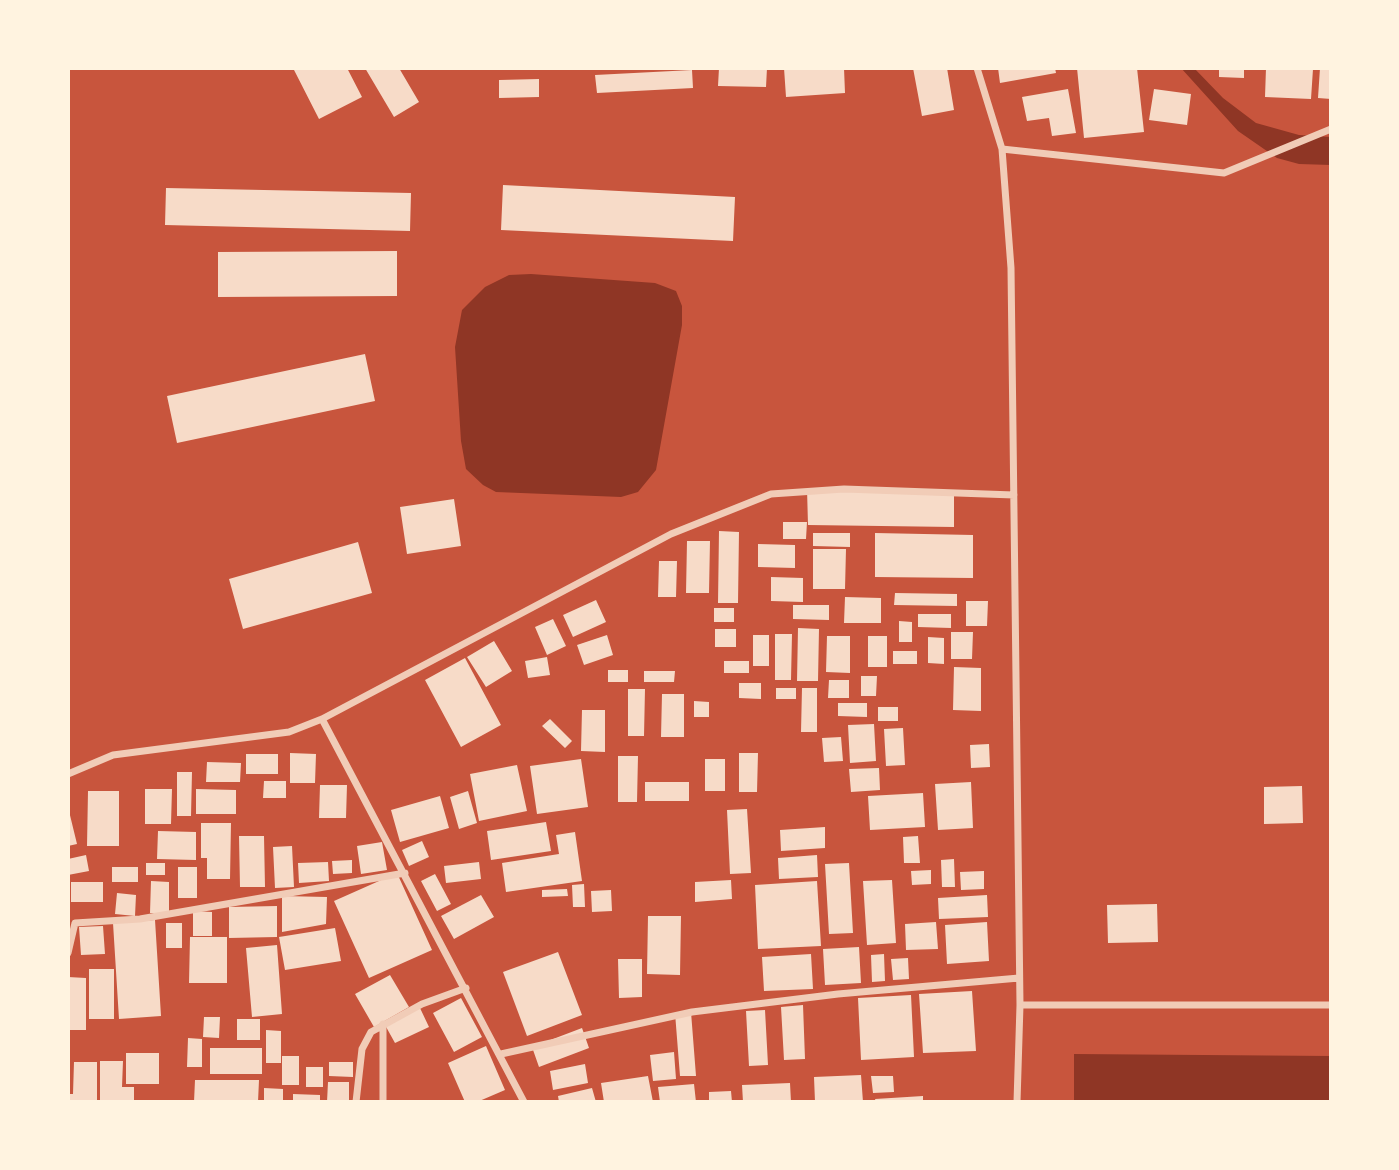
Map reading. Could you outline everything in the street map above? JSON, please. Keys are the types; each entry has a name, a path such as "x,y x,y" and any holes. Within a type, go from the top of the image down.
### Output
{"street":[{"path":"977,68 1002,149 1011,268 1020,1005 1017,1102"},
{"path":"1002,149 1224,173 1237,170 1331,129"},
{"path":"68,774 113,755 289,732 322,719 671,534 772,494 844,489 1014,495"},
{"path":"322,719 524,1102"},
{"path":"68,953 75,923 140,919 405,873"},
{"path":"501,1054 692,1012 838,993 1019,978"},
{"path":"356,1102 362,1049 371,1032 422,1004 466,988"},
{"path":"1020,1005 1331,1005"},
{"path":"383,1024 383,1102"}],"shaded area":[{"path":"1181,68 1194,68 1223,98 1256,123 1299,135 1331,137 1331,165 1299,164 1277,158 1238,131"},
{"path":"531,274 655,283 676,291 682,306 682,325 656,470 638,492 621,497 496,492 483,485 466,469 461,441 455,347 462,310 485,287 509,275"},
{"path":"1074,1054 1331,1056 1331,1102 1074,1102"}],"building":[{"path":"293,68 347,68 362,97 319,119"},
{"path":"365,68 399,68 419,102 394,117"},
{"path":"719,68 767,68 766,87 718,86"},
{"path":"784,68 844,68 845,93 786,97"},
{"path":"913,68 947,68 954,110 922,116"},
{"path":"998,68 1055,68 1056,73 1000,83"},
{"path":"1077,68 1137,68 1144,132 1084,138"},
{"path":"1219,68 1244,68 1244,78 1219,77"},
{"path":"1266,68 1313,69 1311,99 1265,97"},
{"path":"1320,68 1331,68 1331,99 1318,98"},
{"path":"692,70 693,88 597,93 595,75"},
{"path":"539,79 539,97 499,98 499,80"},
{"path":"1068,89 1076,133 1052,136 1049,118 1027,121 1022,97"},
{"path":"1154,89 1191,94 1187,125 1149,120"},
{"path":"503,185 735,197 733,241 501,230"},
{"path":"166,188 411,193 410,231 165,225"},
{"path":"397,251 397,296 218,297 218,252"},
{"path":"365,354 375,401 177,443 167,396"},
{"path":"807,489 954,492 954,527 808,525"},
{"path":"454,499 461,546 407,554 400,507"},
{"path":"783,522 807,522 806,539 783,539"},
{"path":"719,531 739,532 738,603 718,603"},
{"path":"813,533 850,533 850,547 813,546"},
{"path":"875,533 973,535 973,578 875,577"},
{"path":"687,541 710,541 709,593 686,593"},
{"path":"358,542 372,593 243,629 229,579"},
{"path":"758,544 795,545 795,568 758,567"},
{"path":"813,549 846,549 845,589 813,589"},
{"path":"659,561 677,561 676,597 658,597"},
{"path":"771,577 803,578 803,602 771,601"},
{"path":"895,593 957,594 957,606 894,605"},
{"path":"845,597 881,598 881,623 844,623"},
{"path":"596,600 606,622 573,637 563,615"},
{"path":"966,601 988,601 987,626 966,626"},
{"path":"793,605 829,605 829,620 793,619"},
{"path":"714,608 734,608 734,622 714,622"},
{"path":"918,614 951,614 951,628 918,627"},
{"path":"553,619 566,646 547,655 535,627"},
{"path":"899,621 912,622 912,642 899,642"},
{"path":"798,628 819,629 818,681 797,681"},
{"path":"715,629 736,629 736,647 715,647"},
{"path":"951,632 973,632 972,659 951,659"},
{"path":"775,634 792,634 791,680 775,680"},
{"path":"607,635 613,655 584,665 577,645"},
{"path":"753,635 769,635 769,666 753,666"},
{"path":"827,636 850,636 850,673 826,672"},
{"path":"868,636 887,636 887,667 868,667"},
{"path":"928,637 944,638 944,664 928,663"},
{"path":"494,641 512,671 486,687 467,657"},
{"path":"893,651 917,651 917,664 893,664"},
{"path":"547,657 550,675 528,678 525,661"},
{"path":"465,658 501,725 461,747 425,680"},
{"path":"724,661 749,661 749,673 724,673"},
{"path":"954,667 981,668 981,711 953,710"},
{"path":"608,670 628,670 628,682 608,682"},
{"path":"644,671 675,671 674,682 644,682"},
{"path":"861,676 877,676 876,696 861,696"},
{"path":"829,680 849,680 849,698 828,698"},
{"path":"739,683 761,683 761,699 739,698"},
{"path":"776,688 796,688 796,699 776,699"},
{"path":"802,688 817,688 817,732 801,732"},
{"path":"628,689 645,689 644,736 628,736"},
{"path":"662,694 684,694 684,737 661,737"},
{"path":"694,701 709,702 709,717 694,717"},
{"path":"838,703 867,703 867,717 838,716"},
{"path":"878,707 898,707 898,721 878,721"},
{"path":"582,710 605,710 605,752 581,751"},
{"path":"550,719 572,741 565,748 542,726"},
{"path":"874,724 876,761 850,763 848,725"},
{"path":"903,728 905,765 886,766 884,729"},
{"path":"841,737 843,761 824,762 822,738"},
{"path":"989,744 990,767 971,768 970,745"},
{"path":"290,753 316,754 315,783 290,783"},
{"path":"739,753 758,753 757,792 739,792"},
{"path":"246,754 278,754 278,774 246,774"},
{"path":"618,756 638,756 637,802 618,802"},
{"path":"581,759 588,807 537,814 530,766"},
{"path":"705,759 725,759 725,791 705,791"},
{"path":"207,762 241,763 240,782 206,782"},
{"path":"517,765 527,811 479,821 470,774"},
{"path":"879,768 880,790 851,792 849,769"},
{"path":"177,772 192,772 191,816 177,816"},
{"path":"264,781 286,781 286,798 263,798"},
{"path":"645,782 689,782 689,801 645,801"},
{"path":"971,782 973,828 938,830 935,784"},
{"path":"320,785 347,785 346,818 319,818"},
{"path":"1302,786 1303,823 1264,824 1264,787"},
{"path":"145,789 172,789 171,824 145,824"},
{"path":"196,789 236,790 236,814 196,814"},
{"path":"88,791 119,791 119,846 87,846"},
{"path":"468,791 477,823 459,829 450,797"},
{"path":"923,793 925,827 870,830 868,796"},
{"path":"440,796 449,828 400,842 391,810"},
{"path":"68,807 77,844 68,846"},
{"path":"747,809 751,873 730,874 727,810"},
{"path":"546,822 551,851 491,860 487,831"},
{"path":"201,823 231,823 230,879 207,879 207,858 201,858"},
{"path":"825,827 825,848 781,851 780,830"},
{"path":"158,831 196,832 196,860 157,859"},
{"path":"575,832 582,881 506,892 502,863 559,854 556,835"},
{"path":"239,836 264,836 265,887 240,887"},
{"path":"918,836 920,863 904,863 903,837"},
{"path":"422,841 429,857 409,866 402,850"},
{"path":"382,842 387,870 361,874 357,846"},
{"path":"292,846 294,887 275,888 273,847"},
{"path":"86,855 89,871 68,875 68,859"},
{"path":"817,855 818,877 779,879 778,858"},
{"path":"954,859 955,887 942,887 941,860"},
{"path":"352,860 352,873 333,874 332,861"},
{"path":"328,862 329,881 299,883 298,863"},
{"path":"479,862 481,879 446,883 444,866"},
{"path":"146,863 165,863 165,875 146,875"},
{"path":"849,863 853,933 829,934 825,864"},
{"path":"112,867 138,867 138,882 112,882"},
{"path":"178,867 197,867 197,898 178,898"},
{"path":"931,870 931,884 912,885 911,871"},
{"path":"984,871 984,889 961,890 960,872"},
{"path":"397,873 432,950 369,978 334,901"},
{"path":"435,874 451,904 437,911 421,881"},
{"path":"731,880 732,899 695,902 695,882"},
{"path":"892,880 896,943 867,945 863,881"},
{"path":"151,881 169,882 169,913 150,913"},
{"path":"817,881 821,946 758,949 755,885"},
{"path":"71,882 103,882 103,902 71,902"},
{"path":"584,884 585,907 573,907 572,885"},
{"path":"567,889 568,896 542,897 542,890"},
{"path":"611,890 612,911 592,912 591,891"},
{"path":"117,893 136,895 135,916 115,914"},
{"path":"481,895 494,917 454,939 441,916"},
{"path":"987,895 988,917 939,919 938,898"},
{"path":"282,896 327,897 326,924 282,932"},
{"path":"1157,904 1158,942 1108,943 1107,905"},
{"path":"277,906 277,937 229,938 229,907"},
{"path":"193,911 212,912 212,936 193,936"},
{"path":"648,916 681,916 680,975 647,974"},
{"path":"155,920 161,1016 119,1019 113,923"},
{"path":"936,922 938,949 906,950 905,924"},
{"path":"987,922 989,961 947,964 945,925"},
{"path":"166,923 182,923 182,948 166,948"},
{"path":"103,926 105,954 81,955 79,927"},
{"path":"335,928 341,961 285,970 279,937"},
{"path":"190,937 227,937 227,983 189,983"},
{"path":"277,945 282,1014 252,1017 246,948"},
{"path":"859,947 861,983 825,985 823,949"},
{"path":"558,952 582,1015 527,1036 503,972"},
{"path":"811,954 813,989 764,991 762,957"},
{"path":"884,954 885,981 872,982 871,955"},
{"path":"908,958 909,979 893,980 891,959"},
{"path":"618,959 642,959 642,997 619,998"},
{"path":"89,969 114,969 114,1019 89,1019"},
{"path":"390,975 409,1007 374,1027 355,994"},
{"path":"68,977 86,978 86,1030 68,1030"},
{"path":"972,991 976,1051 923,1053 919,994"},
{"path":"911,995 914,1057 861,1060 858,998"},
{"path":"461,998 482,1037 454,1052 433,1013"},
{"path":"803,1005 805,1059 784,1060 781,1007"},
{"path":"420,1008 429,1027 395,1043 385,1025"},
{"path":"765,1010 768,1065 749,1066 746,1011"},
{"path":"691,1012 696,1076 680,1076 675,1013"},
{"path":"204,1017 220,1017 219,1038 203,1037"},
{"path":"237,1019 260,1019 260,1040 237,1040"},
{"path":"582,1028 589,1048 539,1067 532,1047"},
{"path":"266,1030 281,1031 281,1063 266,1063"},
{"path":"188,1038 202,1039 202,1067 187,1067"},
{"path":"486,1046 505,1090 477,1102 465,1102 448,1063"},
{"path":"210,1048 262,1048 262,1074 210,1074"},
{"path":"674,1052 676,1079 653,1081 650,1055"},
{"path":"126,1053 159,1053 159,1084 126,1084"},
{"path":"282,1056 299,1056 299,1085 282,1085"},
{"path":"100,1061 123,1061 122,1087 134,1087 134,1102 100,1102"},
{"path":"74,1062 97,1062 97,1102 68,1102 68,1094 73,1094"},
{"path":"329,1062 353,1062 353,1077 329,1076"},
{"path":"585,1064 588,1083 553,1090 550,1071"},
{"path":"306,1067 323,1067 323,1087 306,1087"},
{"path":"861,1075 863,1102 815,1102 814,1077"},
{"path":"648,1076 653,1102 604,1102 601,1083"},
{"path":"871,1076 893,1076 894,1092 873,1093"},
{"path":"195,1080 259,1080 258,1102 194,1102"},
{"path":"328,1082 349,1082 349,1102 327,1102"},
{"path":"790,1083 791,1102 743,1102 742,1085"},
{"path":"694,1084 696,1102 660,1102 658,1087"},
{"path":"264,1088 283,1089 283,1102 264,1102"},
{"path":"592,1088 596,1102 559,1102 558,1096"},
{"path":"731,1091 732,1102 709,1102 709,1092"},
{"path":"293,1094 320,1095 320,1102 293,1102"},
{"path":"923,1096 923,1102 876,1102 875,1099"}]}
